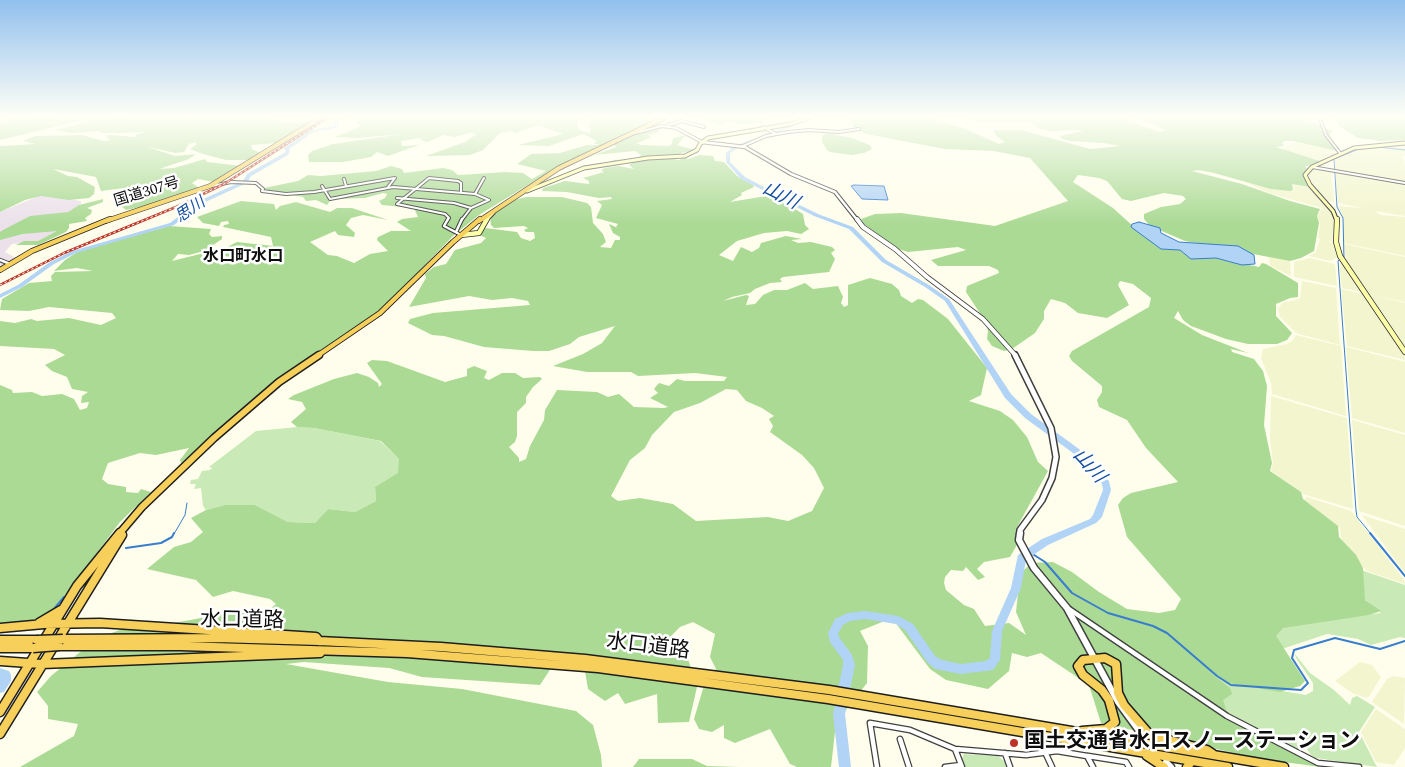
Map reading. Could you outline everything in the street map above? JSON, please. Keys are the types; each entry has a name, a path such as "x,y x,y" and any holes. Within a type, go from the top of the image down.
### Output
{"highway":[{"name":"国道307号","path":"0,270 75,231 203,188 227,177 265,153"},
{"path":"0,712 65,606 93,566 164,484 263,394 295,370 380,313 458,234 468,233 488,213 559,168 590,153"},
{"path":"0,734 128,524"},
{"path":"32,625 49,618 65,606"},
{"path":"0,628 100,623 316,637 319,642"},
{"name":"水口道路","path":"0,648 35,644 216,638 441,647 575,658 729,676 828,695 1284,767"},
{"name":"水口道路","path":"0,640 35,644"},
{"name":"水口道路","path":"61,643 339,650 462,657 598,668 828,695"},
{"path":"0,662 42,664 332,653 339,650"},
{"path":"1077,733 1106,729 1115,722 1110,700 1102,690 1083,674 1078,666 1081,661 1109,659 1116,664 1121,698 1130,713 1150,735 1158,739 1207,750 1214,755"},
{"name":"水口道路","path":"859,700 1143,753 1190,764 1228,767"},
{"path":"1143,753 1167,765"}],"main road":[{"path":"468,233 479,233 488,217 504,205 546,182 590,166 648,158 685,156 692,153"},
{"path":"1340,153 1312,167 1306,172 1306,179 1333,211 1337,219 1336,242 1340,256 1405,352"}],"street":[{"path":"753,153 791,174 835,192 863,227 895,249 927,277 991,327 1018,359 1051,428 1056,457 1052,478 1042,500 1020,530 1019,540 1028,560 1067,608 1122,708 1143,736"},
{"path":"1312,167 1405,183"},
{"path":"203,188 229,182 258,184 262,190 286,194 324,190 395,178 388,188"},
{"path":"322,186 330,199 388,188 416,189 461,192 475,194 489,200 470,208 459,223 458,234 443,225 449,218 445,214 397,204 405,199 416,189 429,178 458,181 461,183 461,192"},
{"path":"475,194 484,178"},
{"path":"344,179 346,186"},
{"path":"397,198 454,203 470,208"},
{"path":"0,260 10,264"},
{"path":"1067,608 1227,716 1318,763 1359,767"},
{"path":"877,767 870,723 910,730 955,749 1026,756 1057,751 1126,762 1129,767"},
{"path":"900,739 909,767"},
{"path":"945,767 961,766 955,749"},
{"path":"1045,752 1052,767"},
{"path":"1005,753 1010,767"},
{"path":"1087,756 1093,767"}],"shaded area":[{"path":"41,195 81,201 81,204 70,212 32,217 0,235 0,212"},
{"path":"48,229 60,230 39,241 12,244 5,252 16,258 3,266 0,265 0,239"}],"green space":[{"path":"0,153 165,153 175,156 196,154 189,159 159,169 174,168 205,159 207,162 242,166 214,182 198,179 192,183 200,189 126,210 121,206 125,202 114,198 139,186 101,191 96,177 53,169 68,176 77,177 95,187 94,194 89,198 69,200 41,196 25,200 0,212"},
{"path":"200,153 262,154 252,160 226,160"},
{"path":"310,153 376,153 371,157 343,162 309,162 308,155"},
{"path":"379,153 397,153 388,156"},
{"path":"435,153 476,153 470,155 426,156"},
{"path":"588,153 549,172 479,215 454,235 374,315 283,375 181,463 180,460 189,448 156,455 140,453 108,463 102,479 108,484 126,487 126,492 138,493 141,489 151,492 120,522 52,613 29,622 0,625 0,385 12,390 13,393 32,392 42,396 62,394 74,399 80,410 87,408 89,402 81,403 82,396 88,392 72,389 67,377 52,371 45,365 65,355 54,349 0,346 0,321 15,323 31,319 37,321 69,318 101,325 116,318 112,313 49,307 29,311 0,310 2,299 29,283 52,281 51,276 55,272 93,271 77,268 54,271 65,260 79,251 169,226 211,229 209,234 212,237 222,236 222,239 204,251 189,255 178,254 172,261 204,253 200,259 223,263 230,260 222,253 225,248 237,242 273,246 271,237 223,227 229,224 228,221 221,222 219,226 203,223 197,217 241,201 274,204 276,210 280,206 296,202 330,212 337,208 352,208 388,220 363,215 351,218 346,225 355,233 354,237 338,235 335,231 310,242 328,255 337,256 354,263 370,254 388,251 377,240 378,237 391,231 411,231 397,222 402,219 418,217 414,208 382,205 379,201 385,198 387,194 383,193 365,198 336,199 330,201 327,205 316,200 306,201 303,197 267,191 264,188 298,181 308,175 321,176 376,171 391,166 402,169 404,173 443,168 452,170 458,175 505,172 523,173 532,179 546,171 517,164 531,154"},
{"path":"600,153 617,153 594,155"},
{"path":"638,153 682,153 676,160 680,160 681,157 688,159 700,155 713,156 715,161 724,162 737,176 754,187 741,193 742,195 730,202 772,195 803,214 805,225 809,229 801,234 787,231 764,233 737,241 719,255 733,261 741,247 752,252 759,248 761,243 786,236 802,239 791,240 798,243 811,242 832,247 835,250 831,253 835,259 829,272 783,277 780,279 782,282 770,283 750,293 723,301 746,295 749,296 746,305 755,304 763,295 774,290 787,290 805,283 813,289 838,286 843,297 841,303 844,307 848,305 848,285 870,278 892,284 899,290 901,296 912,303 918,299 923,300 948,319 987,368 981,395 969,401 1000,411 1013,420 1027,437 1038,462 1048,471 1016,529 1018,543 1010,557 984,562 977,569 985,577 978,580 966,567 963,571 951,570 945,577 946,590 964,605 974,609 985,626 1009,623 1026,635 1016,612 1020,574 1031,563 1053,562 1072,572 1099,592 1127,609 1159,613 1175,610 1181,599 1127,537 1118,505 1123,498 1131,493 1178,482 1146,448 1127,420 1099,407 1097,400 1102,392 1102,386 1072,361 1069,356 1072,351 1149,307 1151,298 1133,284 1120,281 1118,285 1129,305 1107,318 1078,313 1065,303 1051,299 1044,311 1044,319 1035,333 1012,349 1004,351 992,346 987,339 988,331 985,321 966,292 967,286 999,273 998,270 989,266 938,266 931,260 966,250 958,247 908,252 895,248 864,224 861,219 875,214 901,213 995,226 1068,201 1030,158 1003,153 1294,153 1320,161 1305,167 1307,168 1304,175 1310,187 1292,184 1293,190 1290,191 1271,189 1214,173 1199,170 1192,171 1242,184 1290,201 1320,209 1317,216 1319,223 1314,251 1290,261 1185,241 1150,226 1144,219 1144,214 1161,207 1180,204 1186,199 1183,196 1164,193 1131,201 1122,199 1107,181 1099,178 1078,175 1073,182 1113,208 1145,237 1187,252 1259,267 1262,263 1266,264 1298,283 1298,297 1276,304 1276,316 1292,333 1287,340 1277,344 1248,344 1226,339 1191,326 1183,320 1178,311 1174,318 1202,335 1248,353 1231,349 1232,352 1254,359 1263,371 1267,386 1264,425 1272,463 1270,471 1301,492 1303,499 1338,526 1339,537 1356,555 1363,568 1365,600 1381,611 1369,615 1283,628 1276,636 1305,681 1300,686 1280,692 1229,683 1207,670 1230,688 1232,694 1223,700 1229,719 1321,767 1261,759 1101,723 1089,685 1041,653 1027,657 1012,653 1009,671 988,689 946,680 930,669 892,618 860,631 868,646 867,683 836,723 831,767 797,767 790,764 770,729 735,743 724,738 724,725 712,732 699,729 694,719 705,682 716,669 710,657 715,634 693,622 680,627 671,636 668,657 688,659 697,687 689,722 658,723 657,694 625,704 618,693 605,701 588,689 582,653 561,653 540,685 422,677 389,668 304,662 286,664 388,682 462,689 576,711 593,725 601,755 602,767 20,767 74,736 78,724 48,719 48,706 37,692 51,676 97,638 120,630 143,629 227,613 250,613 255,609 265,613 276,604 270,599 233,591 213,597 196,580 147,569 174,547 191,542 203,532 191,518 206,510 225,505 255,505 288,522 315,523 328,509 355,512 376,501 375,487 398,473 399,459 381,441 314,428 297,427 291,422 306,409 302,402 288,399 294,395 334,379 357,373 369,377 378,383 379,387 382,384 367,363 372,360 387,361 445,382 467,376 467,369 474,366 487,371 484,378 489,380 502,373 515,373 523,378 540,377 542,379 533,387 526,397 526,403 517,412 517,436 515,442 509,447 519,458 519,462 526,459 530,446 544,420 545,410 557,390 597,392 608,397 619,394 634,407 664,408 668,407 650,398 658,393 654,389 659,383 669,386 677,379 685,381 724,381 727,377 695,373 638,376 631,372 587,372 553,366 583,354 602,343 615,326 579,337 570,344 549,351 533,351 484,347 444,336 432,335 408,323 410,319 433,313 530,305 528,301 512,298 492,300 469,296 409,307 426,278 425,274 434,267 446,264 455,250 481,243 486,238 479,235 485,228 517,232 521,238 530,241 535,238 534,232 526,232 524,230 528,228 524,226 494,228 491,225 490,217 514,200 526,197 562,197 587,203 591,207 593,223 603,234 606,242 600,247 611,248 615,240 620,240 620,237 613,233 609,224 620,229 616,227 618,224 596,218 602,205 597,201 612,199 611,197 599,198 567,192 542,191 543,188 565,181 589,184 589,181 583,178 604,172 601,170 605,168 619,166 634,169 629,165 635,161 613,162 613,160 637,159 641,155","holes":["726,389 737,390 746,401 774,416 769,419 773,426 770,432 802,455 814,468 824,488 812,511 788,521 768,517 696,521 673,504 640,498 618,501 611,496 630,460 645,448 652,435 674,412 700,403"]},
{"path":"836,153 864,153 852,155"},
{"path":"1294,153 1336,153 1319,160"},
{"path":"1405,153 1405,156 1402,154 1405,165 1405,182 1335,170 1335,160 1349,154"},
{"path":"1314,168 1331,170 1334,202 1328,201 1309,181 1309,172"},
{"path":"1335,172 1405,183 1405,216 1375,211 1381,215 1405,217 1405,256 1344,243 1344,219 1338,206 1363,208 1338,203"},
{"path":"1244,179 1271,189 1291,191 1294,190 1292,184 1311,188 1330,210 1323,209 1331,211 1334,219 1332,241 1324,240 1332,242 1337,257 1331,261 1309,256 1316,252 1320,239 1322,239 1318,238 1320,224 1317,217 1322,208 1266,192 1244,181"},
{"path":"103,199 103,202 87,208 92,210 91,214 85,218 87,221 69,224 66,232 38,245 16,245 24,241 38,241 57,231 23,234 0,240 0,232 30,216 68,212 79,205"},
{"path":"1344,244 1405,257 1405,302 1371,295 1405,303 1405,348 1346,260"},
{"path":"1269,257 1290,261 1291,276 1270,266"},
{"path":"1310,258 1335,264 1337,286 1294,277 1294,262"},
{"path":"1339,264 1343,265 1362,292 1342,288"},
{"path":"1302,281 1336,288 1340,345 1296,333 1280,317 1278,309 1282,303 1300,299"},
{"path":"1341,289 1364,294 1405,357 1405,360 1347,346"},
{"path":"1296,335 1341,346 1346,416 1272,394 1271,383 1261,358 1263,349 1287,344"},
{"path":"1346,347 1405,362 1405,433 1352,418"},
{"path":"1271,396 1347,418 1353,509 1303,494 1271,471 1273,463 1270,440"},
{"path":"1352,420 1405,435 1405,526 1359,511"},
{"path":"297,427 314,428 380,441 399,459 399,473 375,487 376,501 355,512 328,509 315,523 288,522 255,505 225,505 206,510 203,506 201,488 194,489 196,484 190,484 191,480 198,479 202,471 210,470 212,468 209,467 256,431"},
{"path":"1307,497 1351,511 1405,581 1405,584 1367,571 1342,544 1340,528 1304,500"},
{"path":"1362,515 1405,529 1405,573"},
{"path":"1361,570 1405,585 1405,638 1400,637 1371,645 1358,639 1327,634 1282,649 1274,635 1281,626 1381,613 1362,597"},
{"path":"1295,654 1310,673 1334,690 1350,705 1352,698 1357,696 1375,707 1359,732 1377,767 1316,758 1311,755 1297,735 1292,734 1301,751 1225,711 1215,680 1203,667 1264,688 1306,695 1313,691 1313,683"},
{"path":"1360,662 1372,665 1381,677 1368,698 1354,694 1335,681"},
{"path":"1393,676 1405,678 1404,724 1372,702 1387,679"},
{"path":"1376,709 1405,729 1405,748 1394,765 1376,762 1361,732"},
{"path":"964,754 998,756 1005,762 1007,767 965,767 962,758"},
{"path":"639,759 692,759 707,766 739,767 633,767"}],"water":[{"path":"851,186 884,186 888,200 862,199"},
{"path":"1139,222 1160,228 1161,233 1179,242 1238,246 1254,255 1255,264 1242,265 1216,258 1191,259 1180,250 1161,249 1131,227 1132,224"}],"waterway":[{"name":"思川","path":"0,296 20,286 52,263 74,252 172,224 201,202 245,182 249,175 287,153"},
{"name":"山川","path":"728,153 728,162 743,178 816,215 851,228 884,261 947,300 1008,396 1028,416 1076,451 1106,483 1107,490 1097,517 1093,521 1045,542 1021,558 1016,588 997,631 995,660 989,666 961,669 939,665 931,659 909,627 898,620 865,615 848,617 839,622 833,633 834,639 848,658 849,665 839,714 845,767"},
{"path":"1344,259 1343,218 1337,207 1334,159 1350,153"},
{"path":"1340,259 1338,261 1356,510 1357,517 1371,534"},
{"path":"174,534 185,515 187,503"},
{"path":"126,548 161,543 172,537 174,533"},
{"path":"1370,533 1405,576"},
{"path":"1031,553 1045,562 1072,593 1108,613 1153,626 1167,633 1217,676 1231,685 1301,690 1308,683 1292,658 1294,650 1335,638 1380,649 1405,641"},
{"path":"43,616 54,609 64,597"},
{"path":"0,673 5,675 5,681 0,688"}],"railway":[{"path":"0,285 64,253 176,207 224,184 273,153"}],"place":[{"name":"国土交通省水口スノーステーション","path":"1014,743"}],"district":[{"name":"水口町水口","path":"243,258"}]}
